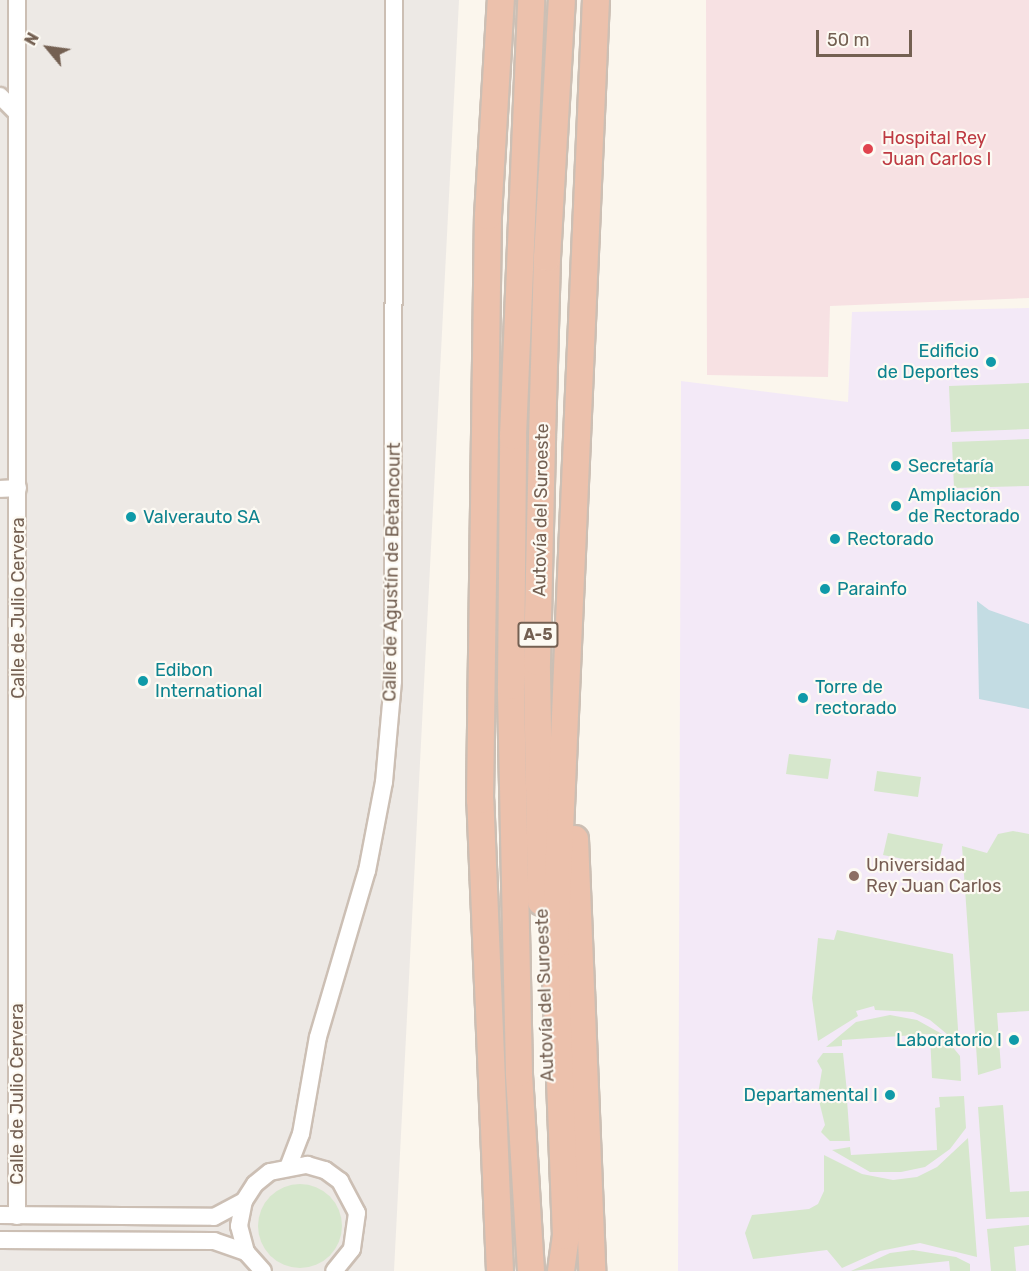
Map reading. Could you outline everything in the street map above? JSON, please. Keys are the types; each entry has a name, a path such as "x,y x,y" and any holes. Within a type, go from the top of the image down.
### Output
{"highway":[{"path":"500,1271 480,800 485,330 501,0"},
{"name":"Autovía del Suroeste","path":"531,0 513,436 511,686 519,1072 531,1271"},
{"name":"Autovía del Suroeste","path":"560,1271 541,896 537,662 547,258 562,0"},
{"path":"560,1271 566,1236 555,946 596,0"},
{"path":"570,590 576,692 575,863 592,1271"}],"street":[{"name":"Calle de Julio Cervera","path":"8,1215 18,488 17,0"},
{"name":"Calle de Agustín de Betancourt","path":"288,1165 301,1134 318,1037 367,871 384,782 393,681 394,0"},
{"path":"0,96 16,112"},
{"path":"0,489 18,488"},
{"path":"301,1134 311,1155 346,1188 357,1213 352,1249 334,1271"},
{"path":"263,1271 246,1252 239,1227 244,1201 255,1184 270,1172 288,1165 307,1165 325,1170"},
{"path":"8,1215 214,1217 244,1201"},
{"path":"0,1240 213,1241 246,1252"}],"shaded area":[{"path":"0,0 459,0 394,1271 0,1271"},
{"name":"Hospital Rey Juan Carlos I","path":"706,0 1029,0 1029,298 830,306 828,377 707,375"},
{"name":"Universidad Rey Juan Carlos","path":"1029,308 1029,1271 678,1271 681,381 848,402 852,312"}],"green space":[{"path":"1029,383 1029,429 951,432 949,386"},
{"path":"1029,439 1029,486 954,488 952,442"},
{"path":"789,754 831,759 828,779 786,774"},
{"path":"877,771 921,777 918,797 874,791"},
{"path":"1013,831 1029,834 1029,1011 997,1013 1001,1068 978,1075 962,846 987,853 998,834"},
{"path":"888,833 943,844 938,866 883,855"},
{"path":"837,930 953,954 959,1044 930,1020 913,1012 875,1010 874,1006 856,1011 858,1016 818,1041 812,998 818,938 834,940"},
{"path":"890,1015 917,1020 942,1034 960,1056 961,1081 932,1078 930,1034 842,1040 842,1046 826,1047 856,1022"},
{"path":"823,1053 843,1053 847,1092 818,1094 822,1070 817,1061"},
{"path":"964,1096 966,1128 950,1149 925,1167 901,1172 870,1172 832,1150 850,1147 851,1155 937,1150 935,1108 940,1107 939,1097"},
{"path":"847,1100 850,1141 830,1141 821,1132 825,1125 819,1101"},
{"path":"1003,1105 1010,1192 1029,1191 1029,1217 986,1219 978,1107"},
{"path":"968,1138 977,1257 920,1243 880,1251 842,1268 827,1250 753,1259 745,1233 752,1215 809,1209 818,1204 824,1191 824,1155 862,1174 893,1180 917,1177 937,1167"},
{"path":"300,1184 323,1191 335,1203 342,1226 335,1249 323,1261 300,1268 277,1261 265,1249 258,1226 265,1203 277,1191"},
{"path":"1029,1225 1029,1245 1014,1247 1016,1271 991,1271 987,1229"},
{"path":"913,1250 956,1257 970,1264 970,1271 950,1271 949,1261 851,1271 890,1253"}],"water":[{"path":"977,601 989,610 1029,624 1029,709 979,699"}],"place":[{"name":"Hospital Rey Juan Carlos I","path":"868,149"},
{"name":"Edificio de Deportes","path":"991,362"},
{"name":"Secretaría","path":"896,466"},
{"name":"Ampliación de Rectorado","path":"896,506"},
{"name":"Valverauto SA","path":"131,517"},
{"name":"Rectorado","path":"835,539"},
{"name":"Parainfo","path":"825,589"},
{"name":"Edibon International","path":"143,681"},
{"name":"Torre de rectorado","path":"803,698"},
{"name":"Universidad Rey Juan Carlos","path":"854,876"},
{"name":"Laboratorio I","path":"1014,1040"},
{"name":"Departamental I","path":"890,1095"}]}
